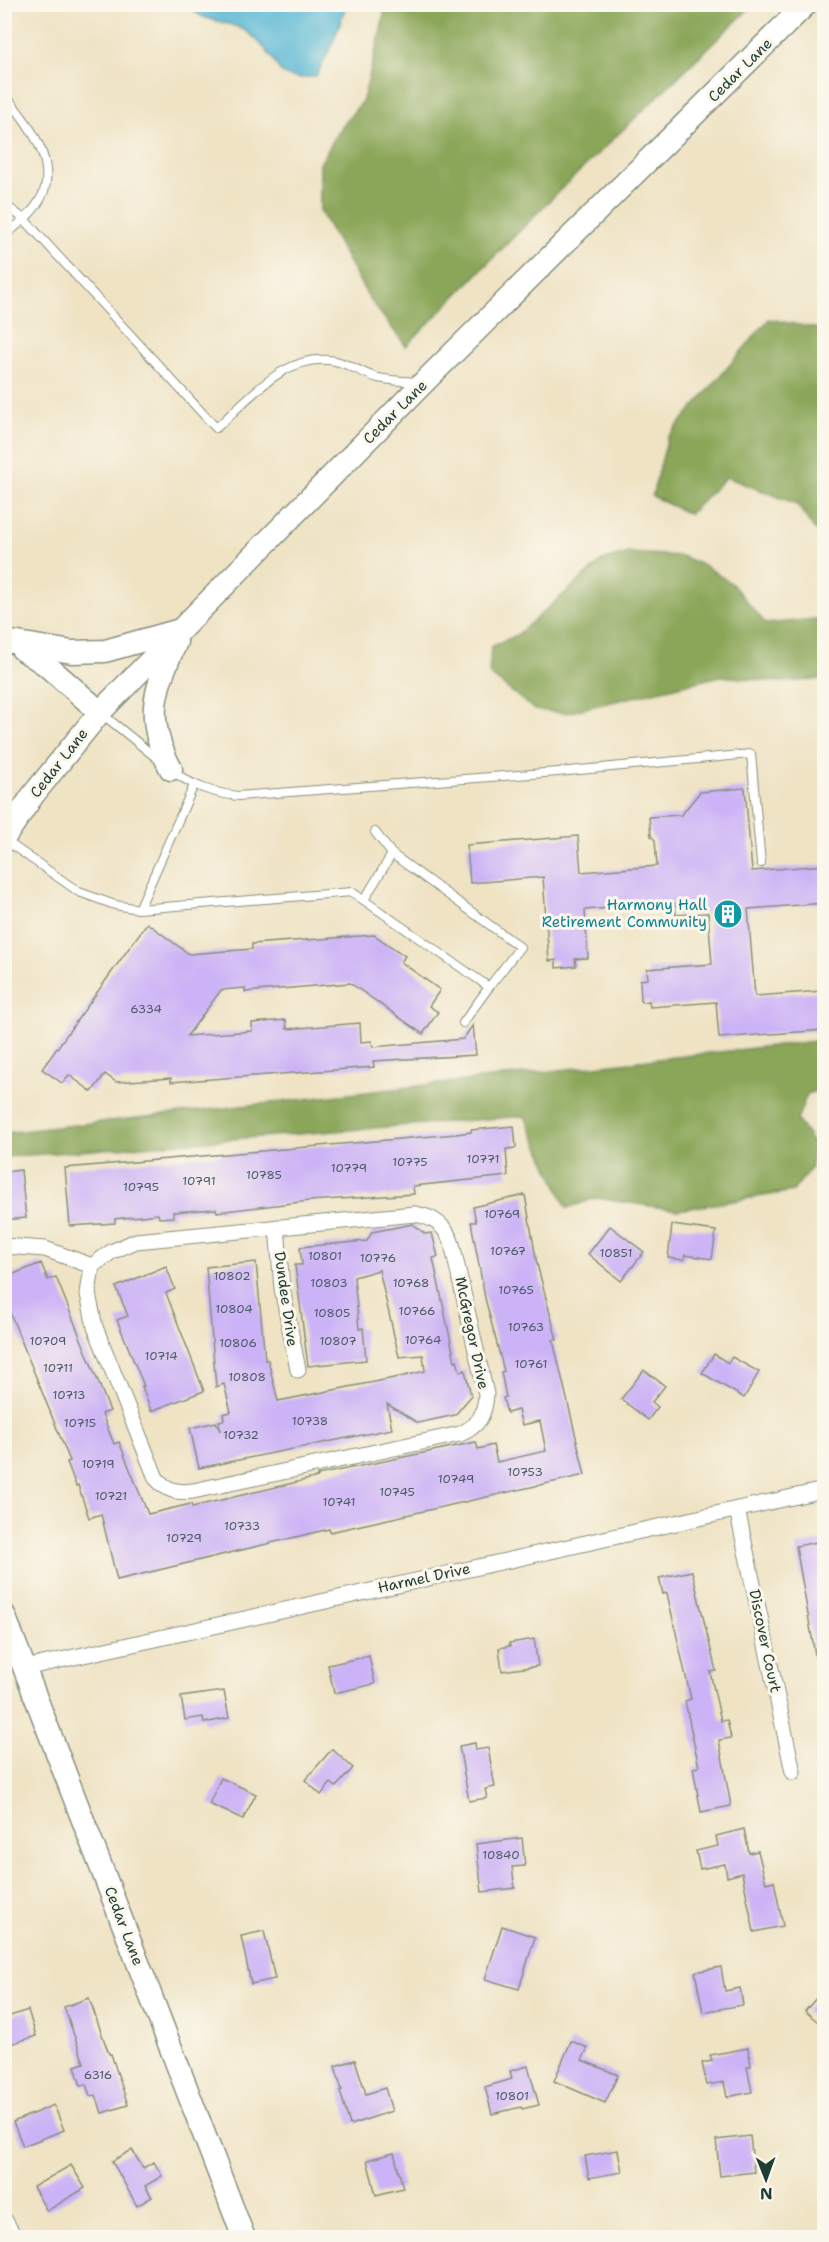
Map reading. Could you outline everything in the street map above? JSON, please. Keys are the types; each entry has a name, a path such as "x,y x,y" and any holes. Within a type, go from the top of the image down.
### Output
{"main road":[{"name":"Cedar Lane","path":"4,839 33,795 100,712 424,382 806,4"},
{"path":"8,640 62,651 105,651 181,629"},
{"path":"171,769 160,748 155,730 154,700 159,679 181,629"},
{"path":"8,640 45,664 100,712"},
{"name":"Cedar Lane","path":"4,1615 244,2238"}],"street":[{"name":"McGregor Drive","path":"415,1214 425,1216 442,1226 449,1234 452,1244 486,1394 483,1414 471,1429 460,1434 193,1491 172,1491 156,1478 95,1327 88,1294 92,1266 111,1252 136,1241 415,1214"},
{"name":"Dundee Drive","path":"277,1227 283,1298 298,1370"},
{"path":"4,1246 45,1249 92,1266"},
{"name":"Harmel Drive","path":"25,1668 825,1490"},
{"name":"Discover Court","path":"737,1509 794,1772"},
{"path":"4,2219 15,2238"}],"lane":[{"path":"4,94 23,116 36,138 45,167 45,189 39,203 4,236"},
{"path":"4,204 24,219 216,428 275,375 294,365 309,361 338,362 378,378 424,382"},
{"path":"100,712 194,785 215,793 238,796 558,772 751,754 761,863"},
{"path":"139,909 194,785"},
{"path":"375,832 392,854 520,947 464,1023"},
{"path":"4,839 80,892 115,905 139,909 352,892 489,987"},
{"path":"364,900 392,854"}],"green space":[{"path":"386,4 753,5 558,192 406,346 369,298 320,211 320,164 338,132 363,100"},
{"path":"769,319 824,330 824,536 813,528 797,504 726,477 689,514 652,496 668,437"},
{"path":"628,553 681,556 707,567 731,583 766,624 824,618 824,679 780,682 721,676 565,713 535,710 489,674 491,647 517,635 602,561"},
{"path":"824,1040 824,1088 807,1094 797,1120 813,1143 811,1168 793,1191 678,1210 596,1198 567,1208 525,1116 5,1157 5,1133"}],"water":[{"path":"189,5 346,5 333,41 316,76 299,78 282,73 265,49 246,31 203,17"}],"building":[{"name":"Harmony Hall Retirement Community","path":"745,788 752,871 825,865 825,903 748,909 755,996 822,991 825,1030 719,1038 716,1002 650,1007 649,1001 641,1002 640,980 648,979 647,969 712,964 708,913 676,915 675,903 585,910 588,958 575,959 576,966 556,968 556,960 549,961 543,877 470,883 467,845 578,836 581,872 657,866 655,840 651,836 649,817 681,815 700,792"},
{"path":"147,923 189,954 252,949 252,944 374,935 405,956 401,962 440,990 429,1006 438,1012 423,1034 350,983 245,992 245,988 221,990 187,1036 252,1031 252,1023 286,1020 287,1029 360,1023 361,1042 372,1041 373,1047 463,1039 473,1025 476,1055 373,1061 374,1067 171,1082 171,1078 116,1082 105,1074 92,1092 69,1075 62,1083 42,1069"},
{"path":"514,1126 516,1148 506,1149 508,1176 413,1186 414,1194 309,1201 217,1212 216,1209 173,1212 174,1217 159,1218 158,1214 115,1219 115,1223 70,1226 65,1168 456,1134 471,1132 471,1130"},
{"path":"21,1170 26,1218 4,1220 4,1172"},
{"path":"525,1195 537,1264 557,1340 553,1340 585,1475 330,1532 329,1529 117,1580 101,1514 89,1518 78,1485 76,1486 67,1462 70,1461 4,1298 4,1278 41,1263 48,1280 56,1277 110,1411 102,1414 114,1444 119,1442 148,1514 191,1504 192,1507 318,1477 317,1475 476,1442 478,1449 493,1445 497,1462 546,1451 540,1421 522,1425 518,1410 507,1413 501,1372 504,1371 485,1298 471,1222 476,1222 473,1207"},
{"path":"413,1224 425,1234 432,1233 438,1257 433,1258 455,1361 457,1360 460,1372 465,1370 471,1396 455,1415 418,1423 387,1404 392,1429 199,1468 190,1428 216,1422 220,1431 219,1421 224,1420 223,1414 231,1412 224,1384 216,1387 206,1267 256,1262 265,1360 268,1360 278,1401 404,1376 425,1371 423,1355 399,1357 379,1270 354,1277 359,1329 363,1328 366,1360 308,1366 295,1265 302,1265 300,1247 367,1241 372,1232"},
{"path":"672,1225 716,1231 712,1259 685,1255 684,1260 668,1258"},
{"path":"610,1226 644,1252 621,1281 588,1254"},
{"path":"166,1266 175,1289 166,1293 204,1391 151,1411 142,1386 144,1386 117,1320 128,1316 116,1287"},
{"path":"714,1354 728,1363 732,1357 759,1372 744,1398 702,1373"},
{"path":"644,1370 665,1386 652,1402 658,1407 648,1420 621,1399"},
{"path":"823,1541 825,1672 818,1672 796,1546"},
{"path":"692,1571 716,1671 710,1672 721,1721 727,1720 731,1738 719,1740 731,1806 701,1812 693,1768 699,1767 685,1701 691,1699 667,1593 663,1594 659,1578"},
{"path":"534,1639 538,1666 502,1671 499,1648 510,1646 509,1643"},
{"path":"369,1656 375,1684 334,1693 328,1665"},
{"path":"224,1691 229,1718 204,1723 203,1717 185,1720 181,1697"},
{"path":"475,1743 476,1750 488,1748 495,1787 485,1789 487,1798 469,1801 459,1746"},
{"path":"332,1749 353,1768 336,1787 331,1783 321,1795 305,1780"},
{"path":"221,1778 256,1794 243,1819 209,1804"},
{"path":"744,1829 749,1853 758,1851 766,1883 774,1881 783,1926 754,1932 742,1873 727,1877 725,1864 700,1869 696,1851 718,1846 716,1836"},
{"path":"522,1838 525,1866 512,1867 515,1888 482,1892 476,1844"},
{"path":"502,1926 535,1937 519,1989 485,1979"},
{"path":"264,1931 275,1979 251,1984 241,1936"},
{"path":"721,1967 725,1991 740,1988 743,2005 703,2012 695,1972"},
{"path":"825,1988 825,2028 805,2011"},
{"path":"89,1998 128,2105 102,2113 96,2095 90,2096 86,2084 81,2086 75,2066 84,2063 64,2007"},
{"path":"28,2010 36,2036 4,2046 4,2018"},
{"path":"571,2041 588,2048 582,2060 618,2075 605,2103 554,2081"},
{"path":"748,2048 751,2066 747,2067 752,2092 727,2097 724,2082 707,2085 702,2063 712,2061 710,2055"},
{"path":"355,2060 366,2094 385,2088 392,2111 350,2125 335,2066"},
{"path":"528,2066 539,2105 492,2114 485,2087 512,2079 510,2071"},
{"path":"54,2105 64,2130 23,2146 13,2122"},
{"path":"750,2136 754,2172 720,2176 716,2140"},
{"path":"132,2150 143,2168 154,2162 162,2176 145,2186 152,2197 137,2206 112,2161"},
{"path":"618,2150 622,2172 589,2178 585,2156"},
{"path":"394,2153 403,2188 376,2195 367,2160"},
{"path":"71,2165 85,2188 47,2211 33,2187"}],"place":[{"name":"Harmony Hall Retirement Community","path":"728,914"}]}
